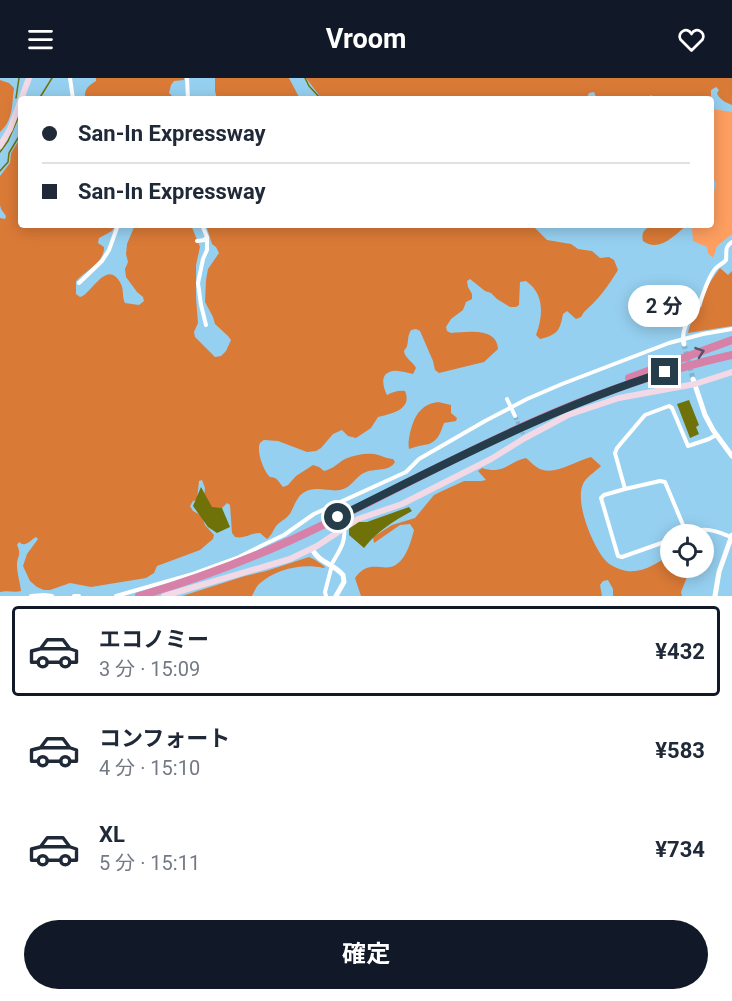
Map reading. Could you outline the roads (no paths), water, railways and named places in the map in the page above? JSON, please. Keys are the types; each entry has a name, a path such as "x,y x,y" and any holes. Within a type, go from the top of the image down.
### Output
{"highway":[{"path":"140,596 224,568 320,526 456,458 634,376 732,340"},
{"path":"549,415 635,381 732,355"}],"main road":[{"path":"22,96 29,78"},
{"path":"0,146 10,129 18,108"},
{"path":"164,596 290,559 312,549 358,519 402,504 491,459 524,436 568,415 632,395 732,372"}],"street":[{"path":"70,78 73,96"},
{"path":"187,78 188,96"},
{"path":"79,283 110,250 116,228"},
{"path":"203,228 207,237 207,250 198,283 206,325"},
{"path":"197,241 207,237"},
{"path":"684,342 682,336 687,320 699,304 714,271 726,260 725,250 732,242"},
{"path":"116,596 193,574 237,558 284,535 314,514 406,472 419,459 510,406 669,343 684,342 703,334 732,329"},
{"path":"694,381 705,415 716,435 732,456"},
{"path":"507,399 515,416"},
{"path":"625,489 615,451 645,415 670,406 688,446 716,435"},
{"path":"660,544 622,557 618,556 601,498 625,489 660,481 665,482 682,524"},
{"path":"333,562 345,537 344,529"},
{"path":"714,531 732,536 719,572 716,596"},
{"path":"312,549 318,559 333,566 342,574 344,582 336,596"},
{"path":"326,596 331,569"},
{"path":"31,596 52,596"},
{"path":"74,596 79,596"}],"waterway":[{"path":"16,98 19,78"},
{"path":"41,96 52,78"},
{"path":"305,78 318,96"},
{"path":"0,152 8,141 18,118"},
{"path":"0,171 8,162 9,153 18,138"}],"tunnel":[{"path":"684,344 693,379"},
{"path":"515,416 523,434"}]}
